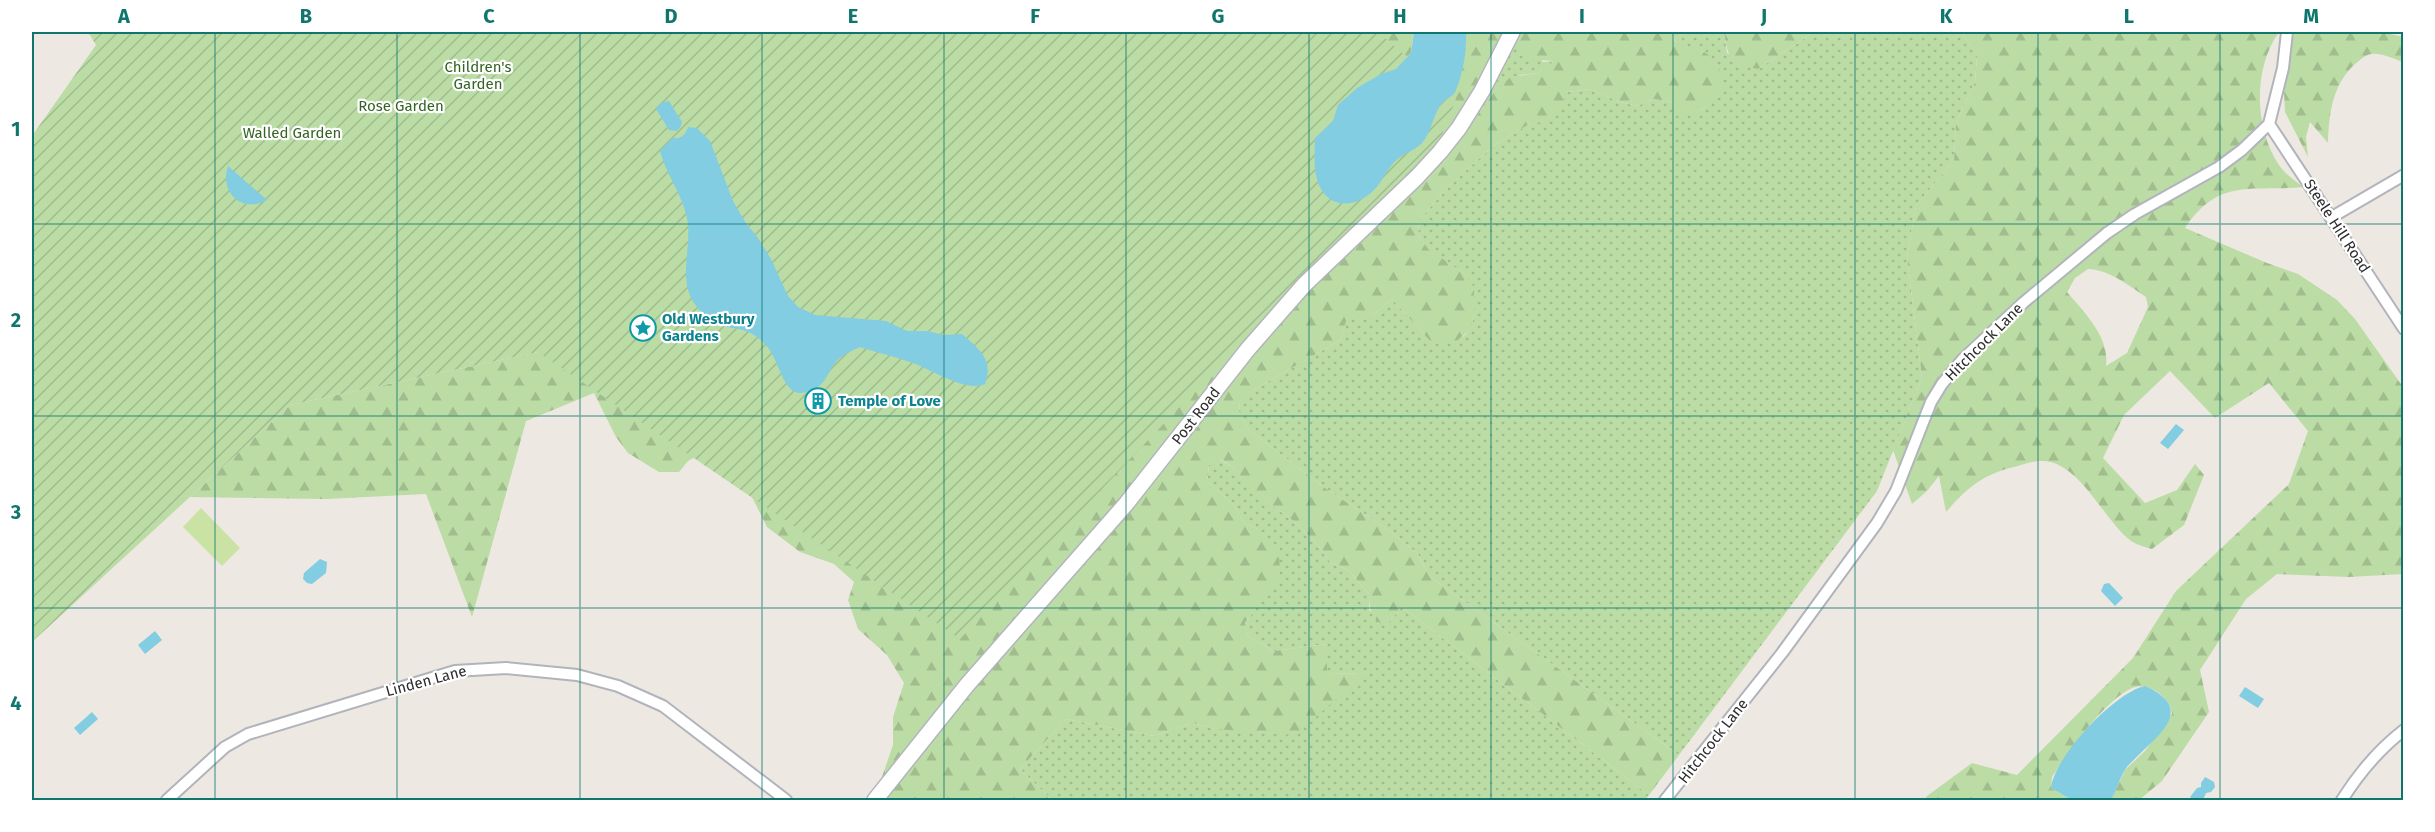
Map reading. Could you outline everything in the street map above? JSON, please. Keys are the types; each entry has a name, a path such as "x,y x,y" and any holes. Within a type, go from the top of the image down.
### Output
{"main road":[{"name":"Post Road","path":"875,801 967,685 1117,514 1248,349 1304,285 1440,152 1459,128 1482,91 1512,32"}],"street":[{"path":"2269,124 2283,68 2287,32"},
{"name":"Steele Hill Road","path":"2269,124 2332,217 2403,329"},
{"name":"Hitchcock Lane","path":"1665,801 1782,652 1872,531 1896,491 1931,402 1942,384 1963,359 2023,303 2107,233 2135,214 2219,167 2242,150 2269,124"},
{"path":"2332,217 2403,175"},
{"name":"Linden Lane","path":"167,801 225,747 248,734 455,671 506,668 577,675 618,686 643,696 682,719 786,801"},
{"path":"2342,801 2364,768 2383,746 2403,730"}],"green space":[{"name":"Old Westbury Gardens","path":"88,32 1378,32 1456,99 1439,142 1277,304 960,639 538,352 290,405 32,642 32,136 96,45"},
{"path":"1136,32 1414,32 1411,53 1396,69 1466,47 1466,32 1505,32 1460,114 1436,150 1369,232 1439,169 1497,88 1511,77 1538,73 1554,61 1533,59 1523,53 1517,32 1673,32 1672,37 1681,48 1704,52 1714,60 1722,78 1722,90 1716,100 1687,116 1672,102 1654,99 1637,106 1620,102 1590,89 1568,92 1548,122 1531,123 1493,146 1450,185 1419,220 1418,235 1429,250 1464,273 1474,287 1471,329 1458,340 1445,345 1431,342 1392,299 1372,316 1347,317 1341,340 1253,390 1240,401 1239,413 1249,430 1325,488 1387,529 1418,554 1429,576 1679,755 1649,795 1402,607 1386,625 1377,621 1370,609 1369,594 1348,570 1330,562 1317,544 1295,522 1248,489 1235,468 1221,460 1209,465 1207,481 1234,505 1244,523 1258,529 1279,548 1280,577 1245,623 1248,636 1274,651 1327,644 1327,673 1365,674 1295,735 1215,729 1193,723 1154,736 1066,719 1020,769 1052,800 874,800 893,745 893,717 904,683 887,655 858,629 848,600 854,582 834,564 800,552 767,527 737,467 708,450 688,461 679,472 659,472 628,453 616,437 594,393 526,421 472,617 426,494 327,499 190,497 290,405 538,352"},
{"path":"1517,32 1543,62 1555,61 1538,73 1520,75 1497,88 1439,169 1369,232"},
{"path":"1673,32 1724,32 1727,53 1758,69 1814,32 1962,32 1977,56 1975,82 1956,123 1954,160 1916,206 1907,257 1922,378 1877,491 1679,755 1429,576 1418,554 1387,529 1325,488 1249,430 1239,413 1240,400 1253,390 1341,340 1347,316 1372,316 1392,299 1431,342 1456,340 1467,333 1473,318 1473,309 1464,273 1429,251 1418,235 1419,220 1450,185 1493,146 1531,123 1568,92 1590,89 1620,102 1637,106 1654,99 1672,102 1687,115 1705,108 1719,96 1703,51 1681,49 1672,36"},
{"path":"1724,32 1814,32 1758,69 1736,62 1732,58 1727,48"},
{"path":"1962,32 2279,32 2265,63 2261,80 2261,116 2265,134 2279,165 2303,187 2237,190 2224,194 2210,201 2185,228 2298,274 2337,300 2355,319 2403,387 2403,574 2349,577 2277,574 2246,599 2200,670 2209,712 2162,781 2139,800 2111,800 2125,770 2145,751 2172,714 2169,703 2161,694 2141,686 2132,688 2121,695 2099,715 2052,777 2051,788 2072,800 1925,800 1927,796 1972,763 2017,775 2133,658 2176,591 2289,484 2308,431 2269,383 2215,418 2170,371 2124,415 2103,458 2145,503 2177,490 2195,464 2204,475 2184,525 2152,549 2131,541 2121,532 2090,492 2066,469 2054,463 2035,462 1986,477 1962,495 1946,512 1939,476 1912,504 1893,450 1922,378 1907,257 1916,206 1954,160 1956,123 1975,82 1977,56","holes":["2088,269 2118,279 2146,297 2148,307 2127,353 2106,366 2104,346 2095,326 2067,292 2075,278"]},
{"path":"2294,32 2382,32 2403,37 2403,62 2383,55 2371,54 2361,59 2347,72 2333,100 2328,143 2310,122 2306,137 2308,157 2285,112 2284,92"},
{"path":"1220,460 1235,468 1249,489 1295,522 1317,544 1330,562 1348,570 1369,594 1369,610 1386,625 1402,607 1649,795 1645,800 1052,800 1020,769 1066,719 1154,736 1193,723 1215,729 1364,674 1327,673 1327,644 1274,651 1248,636 1245,624 1255,609 1258,529 1244,523 1234,505 1207,481 1209,465"},
{"path":"201,508 240,548 222,566 183,527"}],"water":[{"path":"1414,32 1466,32 1464,61 1455,92 1440,106 1422,143 1395,161 1374,190 1358,201 1341,203 1333,201 1326,196 1317,179 1315,138 1333,121 1338,105 1357,88 1381,74 1396,69 1411,53"},
{"path":"669,101 682,122 676,131 669,130 656,109 661,103"},
{"path":"688,127 697,128 710,141 733,201 771,259 788,296 798,307 815,315 886,321 907,331 928,331 943,335 962,334 979,350 986,361 988,368 985,384 977,386 958,383 910,362 860,347 835,362 817,387 811,391 796,392 786,383 773,355 761,340 746,331 718,324 697,308 690,295 687,282 688,227 686,214 660,151 672,138 683,136"},
{"path":"228,166 267,200 258,204 249,204 235,198 227,184"},
{"path":"2176,424 2184,430 2168,449 2160,443"},
{"path":"320,559 327,562 326,573 312,584 307,583 303,579 304,573"},
{"path":"2109,583 2123,598 2115,606 2101,591 2104,584"},
{"path":"155,631 162,640 145,654 138,645"},
{"path":"2145,686 2162,696 2169,705 2170,715 2166,726 2158,736 2127,767 2111,800 2072,800 2051,788 2063,760 2088,728 2118,700"},
{"path":"2245,687 2264,699 2258,708 2239,696"},
{"path":"92,712 98,719 80,735 74,728"},
{"path":"2205,777 2214,782 2215,787 2211,792 2206,793 2203,800 2194,800 2190,797 2197,788 2201,787"}],"place":[{"name":"Old Westbury Gardens","path":"643,328"},
{"name":"Temple of Love","path":"818,401"}],"park label":[{"name":"Children's Garden","path":"478,76"},
{"name":"Rose Garden","path":"401,106"},
{"name":"Walled Garden","path":"292,133"}]}
